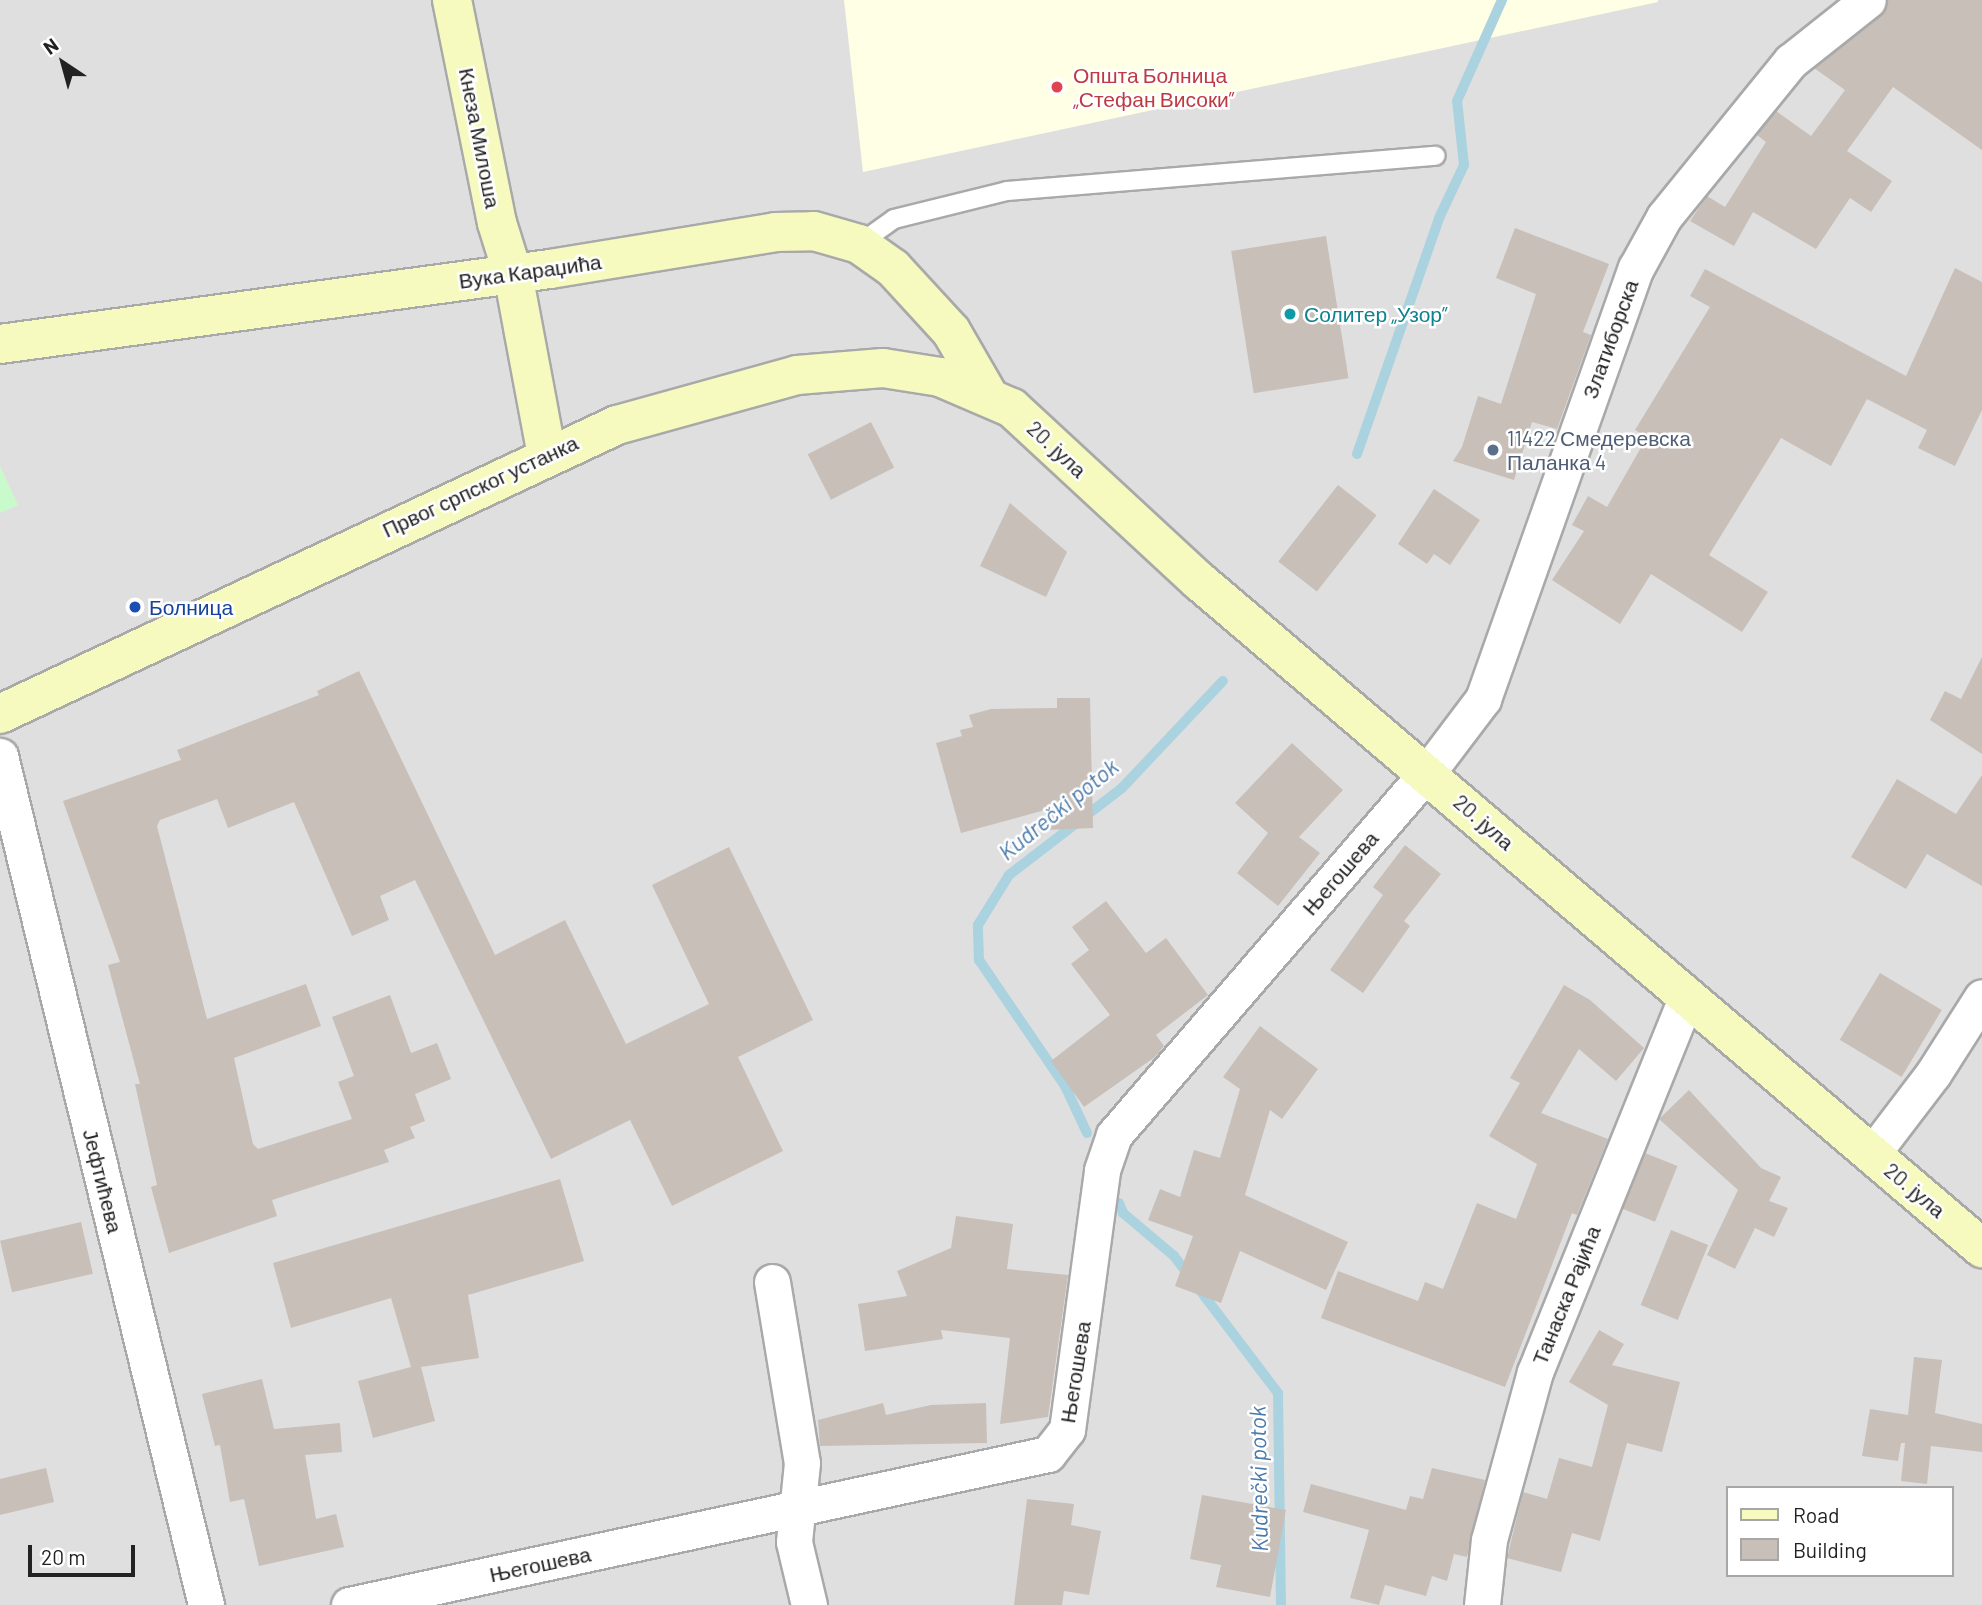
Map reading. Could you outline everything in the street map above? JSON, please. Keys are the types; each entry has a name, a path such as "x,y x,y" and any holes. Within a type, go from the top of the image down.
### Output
{"main road":[{"name":"Кнеза Милоша","path":"452,0 497,223 513,274 547,455"},
{"name":"Вука Караџића","path":"0,344 513,274 775,232 814,231 859,244 893,268 930,304 988,394"},
{"name":"Првог српског устанка","path":"0,714 597,432 700,399 821,372 907,370 988,394"},
{"name":"20. јула","path":"988,394 1029,423 1199,581 1982,1248"}],"street":[{"name":"Златиборска","path":"1427,773 1483,699 1636,268 1664,217 1791,61 1868,0"},
{"name":"Јефтићева","path":"0,756 206,1605"},
{"name":"Његошева","path":"349,1605 1048,1454 1067,1430 1102,1170 1114,1135 1427,773"},
{"name":"Танаска Рајића","path":"1482,1605 1489,1540 1535,1372 1687,996"},
{"path":"1872,1154 1933,1074 1982,997"},
{"path":"772,1282 802,1463 794,1542 809,1605"}],"lane":[{"path":"859,244 894,219 1007,191 1436,156"}],"shaded area":[{"path":"0,0 1982,0 1982,1605 0,1605"},
{"name":"Општа Болница „Стефан Високи”","path":"844,0 1658,0 1658,2 863,172"}],"green space":[{"path":"0,466 18,505 0,513"}],"building":[{"path":"1888,0 1982,0 1982,150 1893,87 1847,151 1892,181 1871,212 1850,198 1816,249 1753,212 1734,246 1690,221 1707,196 1725,207 1766,142 1757,135 1776,111 1811,136 1845,90 1814,68 1880,16"},
{"path":"1515,228 1609,264 1583,332 1591,335 1557,429 1532,422 1514,480 1453,461 1462,447 1478,396 1501,404 1536,294 1496,278"},
{"name":"Солитер „Узор”","path":"1326,236 1349,378 1254,393 1231,251"},
{"path":"1955,268 1982,282 1982,410 1955,466 1918,448 1927,430 1867,399 1831,466 1781,438 1709,555 1768,592 1742,632 1651,574 1620,624 1552,580 1584,531 1572,525 1588,496 1607,507 1647,437 1635,430 1710,307 1690,296 1705,269 1906,376"},
{"path":"871,422 894,467 831,500 808,454"},
{"path":"1338,485 1377,515 1317,592 1278,561"},
{"path":"1434,489 1480,520 1450,565 1434,554 1427,564 1398,544"},
{"path":"1010,503 1067,552 1046,597 980,566"},
{"path":"1982,657 1982,754 1930,720 1945,691 1961,699"},
{"path":"359,671 495,955 565,920 626,1044 709,1004 652,885 729,847 813,1020 738,1057 783,1151 672,1206 630,1120 551,1159 415,880 380,896 389,920 352,936 294,802 228,828 217,799 160,820 157,826 207,1019 306,984 321,1026 234,1058 253,1144 258,1149 352,1119 338,1082 354,1076 332,1017 390,995 411,1053 437,1043 451,1079 415,1094 425,1121 410,1127 415,1138 384,1150 389,1162 272,1200 277,1216 169,1253 151,1187 157,1185 135,1084 140,1084 108,965 120,962 63,801 181,760 177,750 319,695 317,691"},
{"path":"1057,698 1090,698 1093,828 1046,830 1045,810 961,833 936,743 962,736 960,730 973,727 969,715 991,709 1057,708"},
{"path":"1292,743 1343,790 1299,837 1320,853 1278,906 1237,873 1268,833 1235,803"},
{"path":"1982,775 1982,886 1927,854 1906,889 1851,857 1897,779 1956,814"},
{"path":"1405,845 1441,874 1404,921 1410,926 1363,993 1330,970 1383,895 1373,887"},
{"path":"1106,901 1146,953 1166,938 1208,995 1156,1035 1164,1046 1155,1057 1084,1107 1051,1061 1110,1015 1071,964 1089,950 1072,927"},
{"path":"1880,973 1942,1010 1902,1077 1840,1040"},
{"path":"1564,985 1590,1000 1644,1048 1616,1081 1579,1049 1541,1113 1608,1139 1577,1215 1572,1213 1505,1387 1321,1318 1338,1271 1418,1301 1425,1282 1443,1289 1477,1203 1516,1219 1537,1164 1489,1136 1520,1083 1510,1078"},
{"path":"1260,1026 1318,1069 1282,1119 1270,1110 1245,1195 1348,1242 1326,1290 1240,1251 1221,1303 1175,1286 1193,1236 1148,1220 1160,1189 1180,1197 1194,1150 1220,1158 1240,1089 1223,1077"},
{"path":"1689,1090 1761,1168 1781,1177 1769,1201 1788,1208 1774,1237 1755,1228 1735,1269 1707,1255 1738,1190 1659,1119"},
{"path":"1645,1153 1677,1166 1655,1222 1623,1209"},
{"path":"560,1179 584,1261 468,1295 479,1358 421,1367 435,1421 373,1438 358,1381 411,1367 391,1298 291,1328 273,1263"},
{"path":"956,1216 1013,1224 1007,1269 1068,1275 1048,1417 1000,1424 1010,1338 941,1330 943,1339 865,1351 858,1304 907,1296 897,1271 951,1248"},
{"path":"81,1222 93,1274 12,1292 0,1241"},
{"path":"1671,1230 1708,1245 1678,1320 1641,1305"},
{"path":"1599,1330 1624,1344 1612,1365 1680,1382 1662,1452 1627,1443 1600,1541 1572,1533 1561,1572 1507,1558 1523,1492 1547,1499 1559,1458 1592,1467 1608,1405 1569,1382"},
{"path":"1914,1357 1942,1360 1935,1413 1982,1424 1982,1452 1931,1446 1927,1484 1901,1481 1905,1443 1901,1443 1898,1461 1862,1456 1870,1409 1908,1415"},
{"path":"262,1379 274,1429 340,1423 342,1452 305,1455 316,1519 336,1514 344,1547 259,1566 244,1499 230,1502 220,1445 215,1446 202,1394"},
{"path":"883,1403 886,1415 931,1405 986,1403 987,1443 820,1446 818,1420"},
{"path":"46,1468 54,1502 0,1515 0,1479"},
{"path":"1432,1468 1485,1480 1467,1557 1454,1554 1447,1581 1432,1576 1426,1596 1385,1585 1379,1605 1350,1598 1369,1530 1303,1512 1311,1484 1406,1510 1410,1496 1423,1499"},
{"path":"1202,1495 1286,1510 1270,1597 1216,1587 1221,1565 1190,1559"},
{"path":"1027,1499 1074,1504 1071,1525 1101,1531 1089,1595 1064,1591 1062,1605 1014,1605"}],"waterway":[{"name":"Kudrečki potok","path":"1357,454 1439,218 1464,165 1457,101 1502,0"},
{"name":"Kudrečki potok","path":"1087,1133 1065,1086 979,960 978,925 1009,875 1122,788 1223,681"},
{"name":"Kudrečki potok","path":"1119,1203 1123,1213 1174,1256 1278,1393 1281,1605"}],"place":[{"name":"Општа Болница „Стефан Високи”","path":"1057,87"},
{"name":"Солитер „Узор”","path":"1290,314"},
{"name":"11422 Смедеревска Паланка 4","path":"1493,450"},
{"name":"Болница","path":"135,607"}]}
